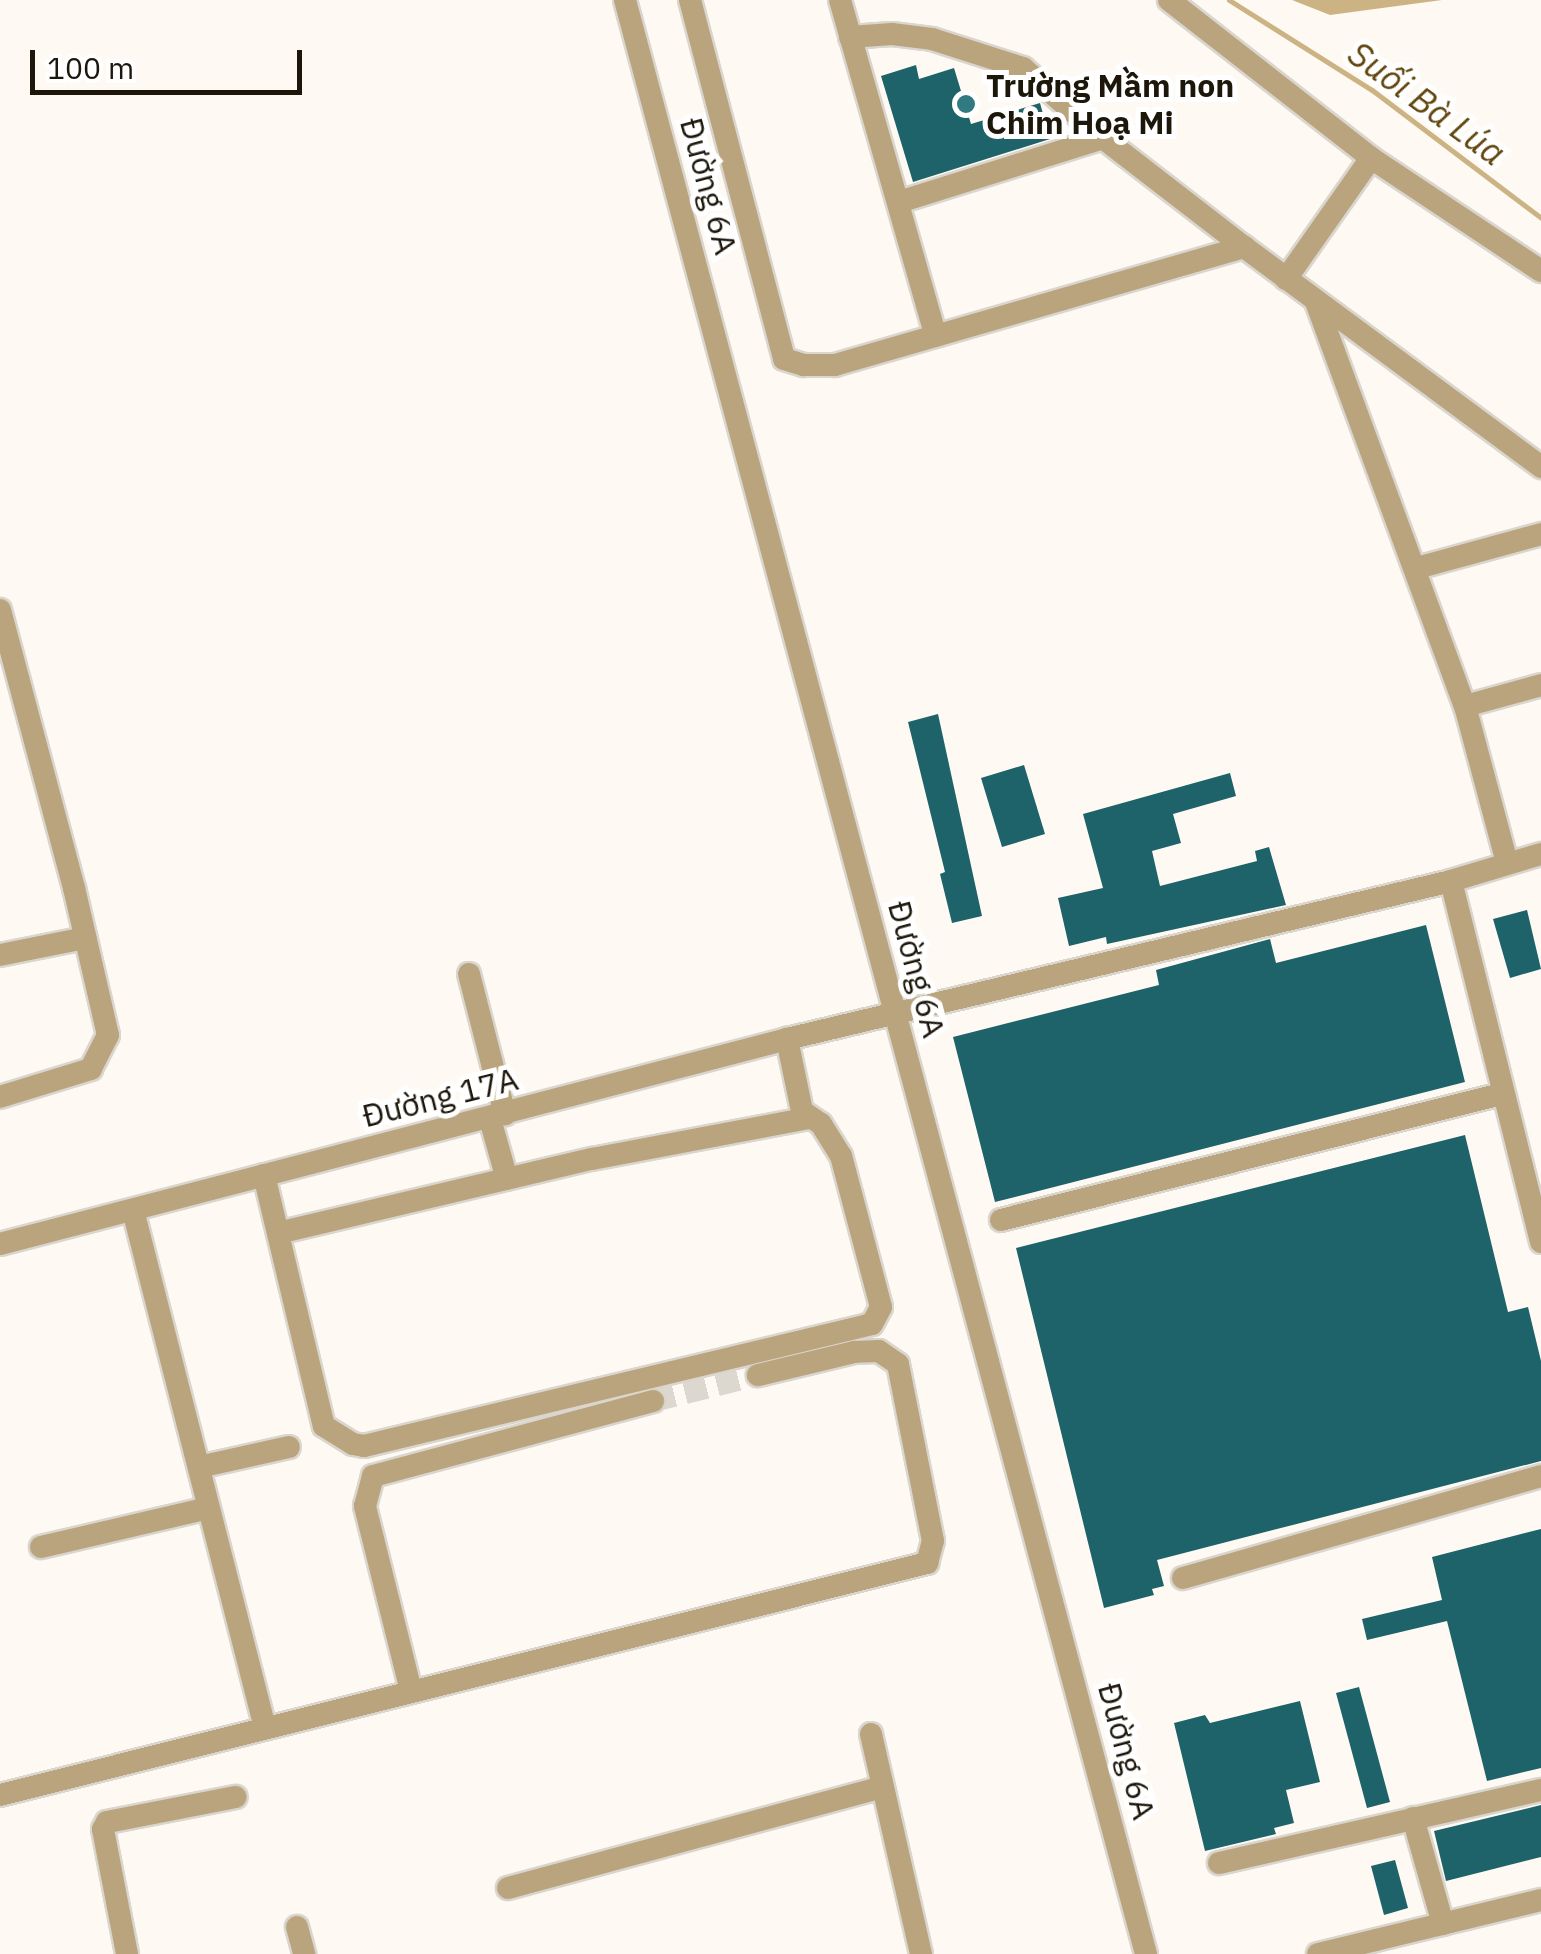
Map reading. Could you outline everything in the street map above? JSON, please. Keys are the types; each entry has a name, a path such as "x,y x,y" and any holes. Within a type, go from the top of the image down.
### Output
{"street":[{"name":"Đường 6A","path":"625,0 998,1384 1146,1954"},
{"path":"690,0 784,359 804,366 835,365 1244,247"},
{"path":"840,0 936,336"},
{"path":"1169,0 1371,158 1541,270"},
{"path":"850,38 892,34 932,39 1023,68 1103,138 1244,247 1541,467"},
{"path":"899,202 1103,138"},
{"path":"1286,279 1371,158"},
{"path":"1316,302 1465,706 1507,864"},
{"path":"1417,568 1541,534"},
{"path":"0,610 108,1035 91,1069 0,1098"},
{"path":"1465,706 1541,686"},
{"name":"Đường 17A","path":"0,1244 788,1040 1451,881 1541,854"},
{"path":"1451,881 1501,1094 1541,1242"},
{"path":"0,955 85,938"},
{"path":"469,974 507,1179"},
{"path":"264,1175 324,1426 364,1446 872,1324 881,1306 841,1156 821,1124 802,1111 788,1040"},
{"path":"1002,1220 1501,1094"},
{"path":"278,1233 507,1179 809,1118"},
{"path":"134,1210 264,1728"},
{"path":"0,1796 926,1563 933,1541 898,1364 879,1351 854,1352 758,1376"},
{"path":"411,1692 365,1506 373,1476 653,1402"},
{"path":"198,1467 289,1447"},
{"path":"1183,1578 1541,1476"},
{"path":"41,1548 209,1508"},
{"path":"871,1734 922,1954"},
{"path":"508,1888 883,1788"},
{"path":"1219,1863 1541,1790"},
{"path":"127,1954 102,1829 107,1822 236,1797"},
{"path":"1413,1818 1443,1924"},
{"path":"1318,1954 1541,1900"},
{"path":"296,1926 304,1954"}],"shaded area":[{"path":"1292,0 1442,0 1330,15"}],"building":[{"path":"916,65 919,79 954,68 971,124 1040,103 1050,139 913,182 881,76"},
{"path":"938,714 982,916 952,923 940,874 945,872 908,722"},
{"path":"1024,765 1045,834 1002,847 981,778"},
{"path":"1230,773 1236,796 1173,814 1181,843 1152,851 1160,886 1257,861 1255,851 1269,847 1286,905 1107,944 1106,937 1069,946 1058,898 1103,888 1083,814"},
{"path":"1527,910 1541,969 1510,978 1493,919"},
{"path":"1426,925 1465,1082 995,1202 953,1037 1159,985 1156,970 1270,939 1276,963"},
{"path":"1465,1135 1508,1312 1528,1307 1541,1361 1541,1461 1157,1560 1164,1586 1152,1589 1154,1595 1104,1608 1016,1248"},
{"path":"1541,1529 1541,1768 1487,1781 1447,1621 1367,1640 1362,1619 1442,1600 1432,1557"},
{"path":"1359,1687 1390,1802 1367,1808 1336,1693"},
{"path":"1300,1701 1320,1782 1286,1790 1294,1823 1274,1828 1276,1834 1205,1851 1174,1723 1205,1715 1210,1723"},
{"path":"1541,1805 1541,1857 1446,1881 1434,1831"},
{"path":"1395,1860 1408,1908 1384,1915 1371,1866"}],"waterway":[{"name":"Suối Bà Lúa","path":"1229,0 1372,90 1541,218"}],"tunnel":[{"path":"653,1401 758,1375"}],"place":[{"name":"Trường Mầm non Chim Hoạ Mi","path":"966,104"}]}
